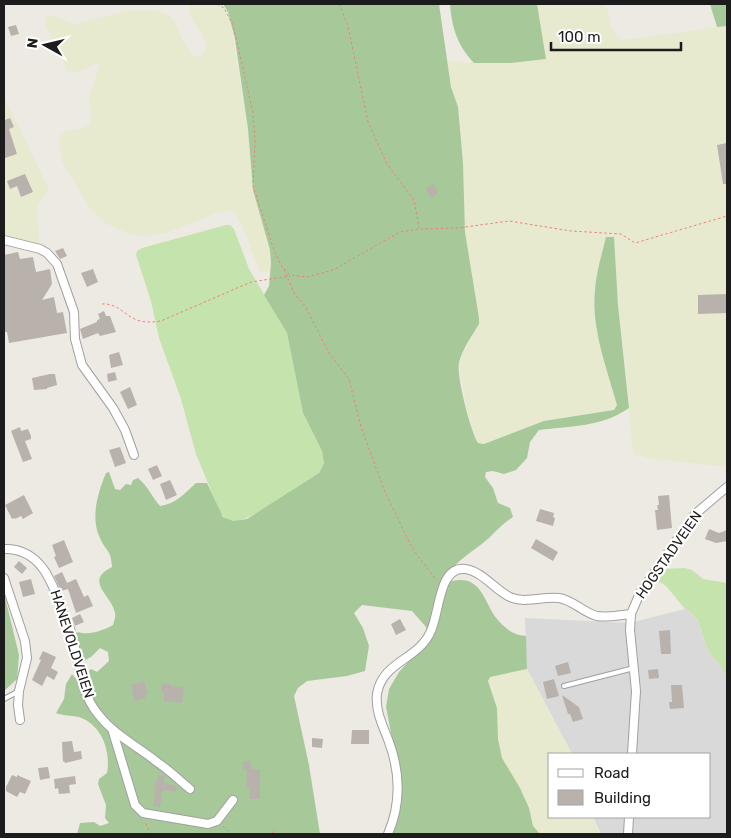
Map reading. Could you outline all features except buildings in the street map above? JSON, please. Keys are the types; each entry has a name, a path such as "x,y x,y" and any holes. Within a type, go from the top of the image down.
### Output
{"street":[{"path":"4,240 40,249 47,253 57,264 74,312 75,339 82,365 113,408 125,430 134,455"},
{"name":"HOGSTADVEIEN","path":"632,753 636,691 630,630 631,614 640,593 694,515 727,488"},
{"name":"HANEVOLDVEIEN","path":"4,549 24,552 45,570 55,589 73,638 78,668 85,692 97,713 113,732 158,762 190,789"},
{"path":"388,834 395,819 398,805 396,767 378,712 377,695 382,679 387,671 414,652 429,636 443,586 449,574 456,570 472,570 511,598 522,600 559,598 596,616 609,617 631,614"},
{"path":"4,578 25,641 27,658 18,690 20,720"},
{"name":"HANEVOLDVEIEN","path":"113,732 135,805 143,813"},
{"path":"143,813 208,824 217,821 233,800"},
{"path":"628,834 629,818"}],"lane":[{"path":"564,686 634,668"},
{"path":"4,699 18,690"}],"path":[{"path":"217,4 224,8 232,26 253,113 256,140 253,186 275,253 294,293 304,306 329,353 349,379 361,427 384,492 412,548 433,579 443,586"},
{"path":"340,4 348,26 368,122 386,164 414,200 419,229"},
{"path":"102,304 111,303 137,320 147,322 161,321 251,282 286,276 307,277 333,270 400,232 419,229 458,228 509,221 571,231 622,234 635,243 727,216"},
{"path":"283,268 290,276"},
{"path":"143,813 150,834"},
{"path":"217,821 231,834"},
{"path":"272,834 274,828"}],"shaded area":[{"path":"685,609 693,614 698,622 708,651 721,666 727,680 727,834 601,834 593,818 711,818 711,753 571,753 527,669 525,618 630,623"}],"green space":[{"path":"190,4 223,4 228,12 248,129 253,190 270,250 271,268 266,272 260,271 258,268 242,225 234,212 217,213 166,233 143,236 130,234 105,223 91,210 62,162 59,143 61,135 64,132 89,125 91,118 89,98 100,64 97,63 76,73 67,70 45,24 46,17 52,15 76,24 126,11 158,11 174,20 182,39 193,56 202,57 206,46 202,34 192,20 189,11"},
{"path":"223,4 439,4 451,87 458,107 463,163 465,232 479,318 479,324 462,353 459,369 465,404 478,443 484,444 544,421 614,410 617,405 601,348 594,304 597,277 606,237 614,237 618,305 629,408 608,419 597,422 539,430 530,442 527,458 516,470 504,474 493,471 486,472 485,477 493,488 498,503 510,508 513,517 463,558 447,576 452,581 461,580 474,584 483,595 494,615 506,628 526,636 527,669 490,677 488,681 497,708 498,739 502,758 520,788 529,808 533,826 540,834 389,834 398,807 394,748 386,707 389,689 399,672 429,639 426,627 412,611 362,605 354,613 363,628 369,646 365,671 347,676 307,681 298,688 294,696 309,765 320,834 77,834 80,823 94,822 100,826 109,823 105,818 106,805 98,784 99,779 107,773 108,765 108,756 103,740 94,726 87,721 79,717 56,713 64,699 66,684 72,674 84,688 88,686 85,674 91,669 97,672 109,661 108,652 100,648 85,660 80,655 76,635 78,632 92,633 105,629 113,625 115,618 113,606 99,583 104,572 112,567 111,557 102,543 97,530 95,514 100,488 106,473 109,472 115,489 120,490 126,484 131,485 133,480 138,478 145,484 160,506 176,500 196,483 207,483 223,517 233,521 247,519 319,473 324,463 322,451 303,413 287,333 264,295 269,286 270,250 253,190 248,129 235,39 228,12"},
{"path":"450,4 537,4 546,59 511,63 474,63 463,50 456,36"},
{"path":"537,4 606,4 612,28 615,34 622,40 727,26 727,467 647,458 634,452 618,305 614,237 606,237 595,289 594,303 601,346 617,405 614,410 544,421 484,444 478,443 475,440 459,367 461,357 479,324 479,318 465,232 463,163 458,107 451,87 448,61 511,63 546,59"},
{"path":"710,4 727,4 727,26 717,27"},
{"path":"6,101 49,189 37,207 40,249 4,239 4,102"},
{"path":"230,225 234,229 249,269 287,333 303,413 322,451 324,463 319,473 276,501 242,520 234,521 227,519 219,510 196,454 181,399 159,338 151,301 136,255 137,251 142,248"},
{"path":"685,568 692,570 703,579 727,583 727,680 721,666 708,651 698,621 693,614 685,609 667,587 662,583 652,581 661,569"},
{"path":"4,593 19,655 17,679 4,691"},
{"path":"527,669 571,753 548,753 548,818 593,818 600,834 540,834 533,826 529,808 502,758 498,739 497,708 488,681 490,677"}]}
